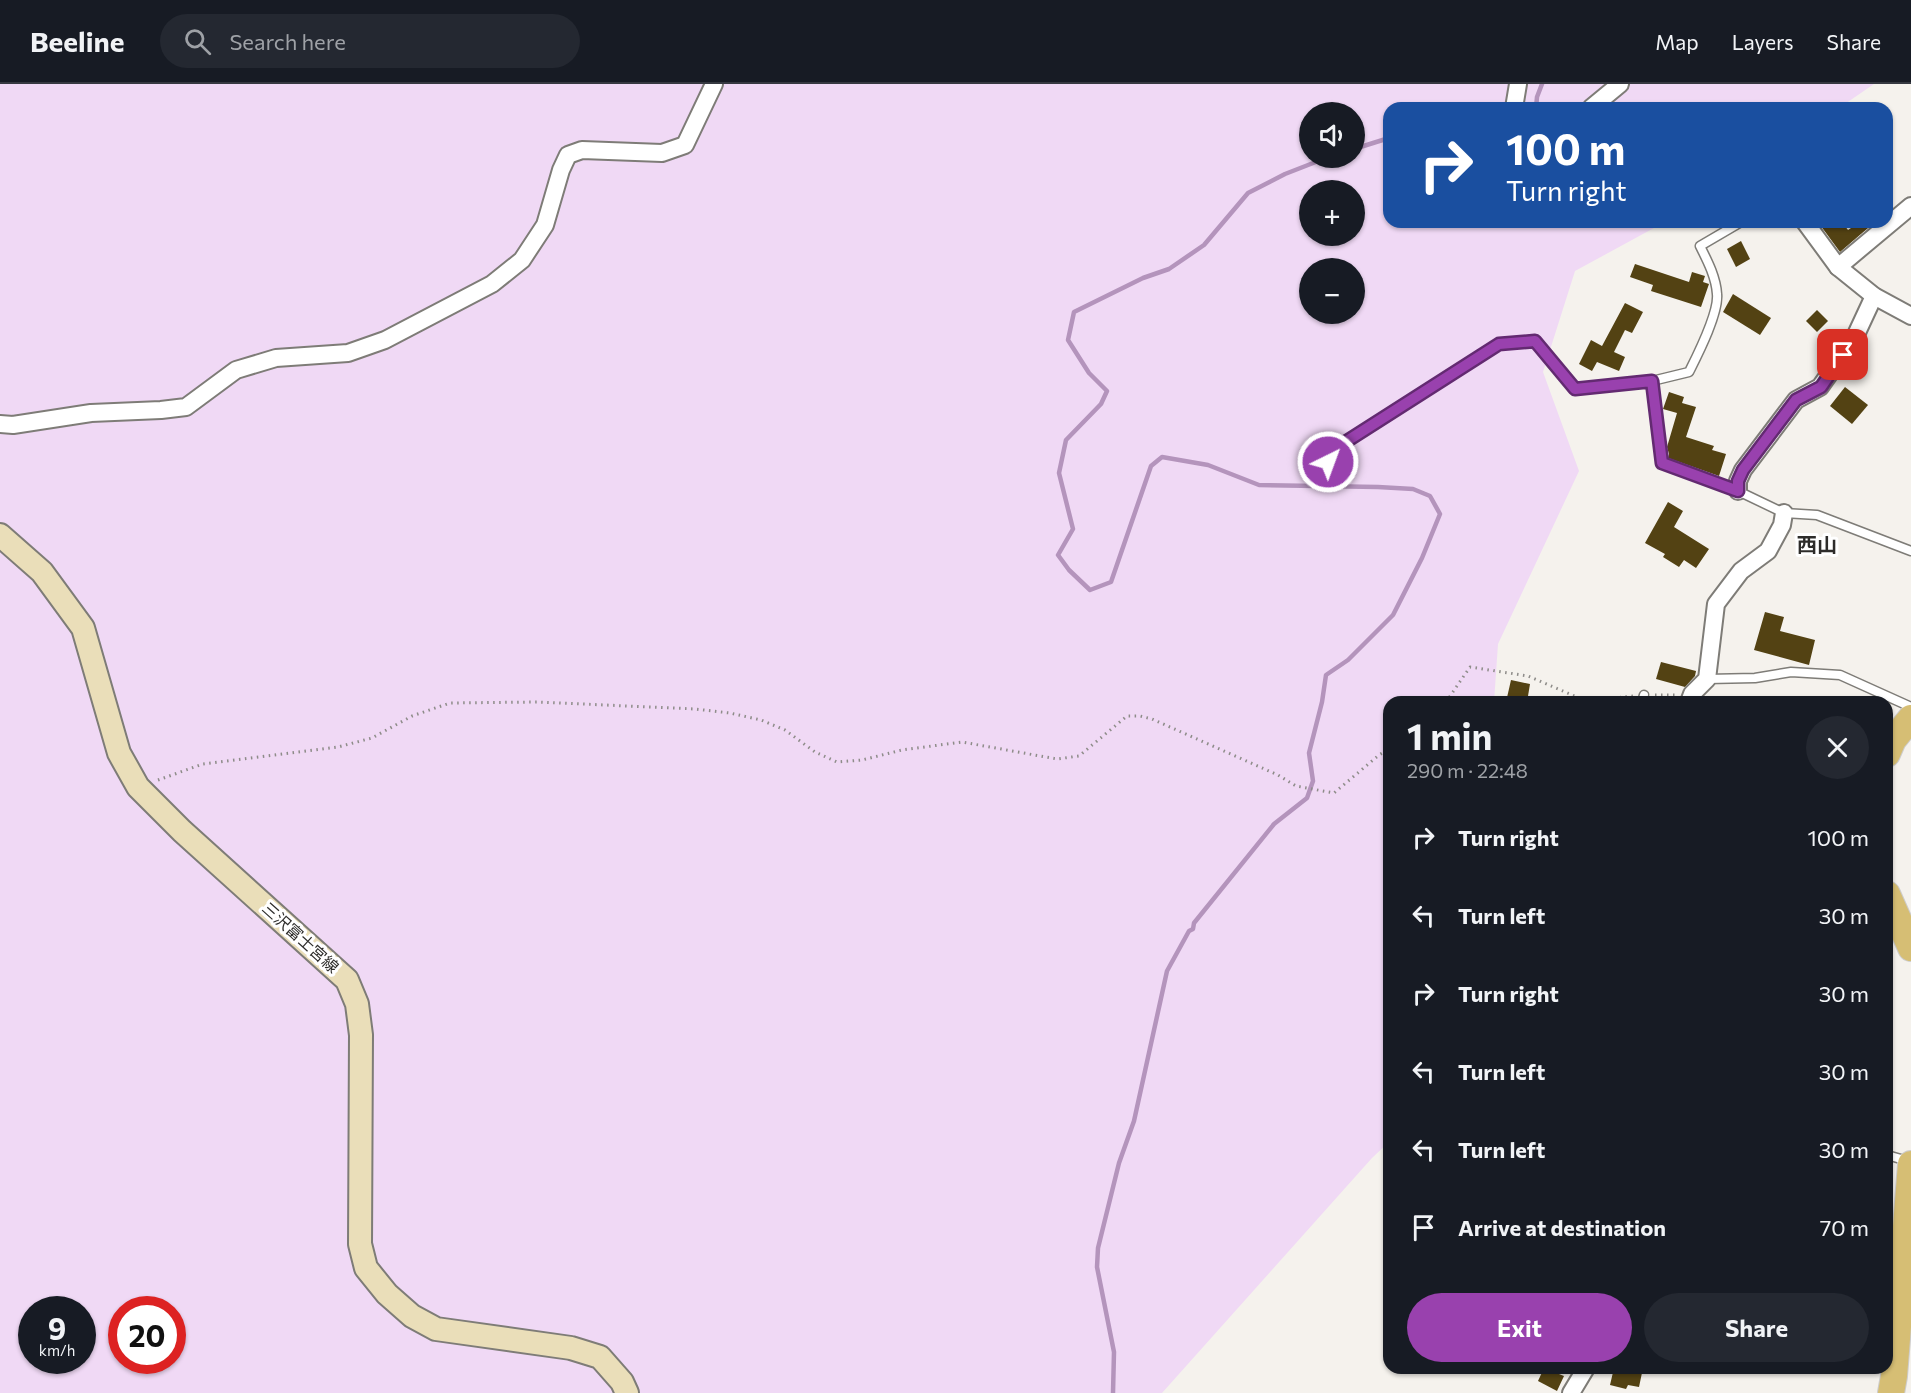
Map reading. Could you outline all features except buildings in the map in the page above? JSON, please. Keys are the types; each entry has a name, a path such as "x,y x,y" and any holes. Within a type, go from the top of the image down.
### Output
{"main road":[{"name":"三沢富士宮線","path":"0,535 42,572 83,628 119,753 138,787 347,980 357,1004 361,1035 360,1244 366,1268 387,1294 412,1316 436,1329 571,1348 600,1357 621,1382 627,1393"},
{"path":"1893,740 1911,718"},
{"path":"1893,908 1911,948"},
{"path":"1891,1393 1911,1163"}],"street":[{"path":"0,424 13,425 91,413 186,407 236,370 276,358 348,353 385,340 492,284 522,260 545,225 561,170 568,155 582,150 662,153 685,145 714,84"},
{"path":"1515,102 1518,84"},
{"path":"1598,102 1620,84"},
{"path":"1893,221 1911,206"},
{"path":"1809,228 1838,267 1874,296 1911,316"},
{"path":"1838,267 1885,228"},
{"path":"1738,491 1738,481 1743,470 1796,400 1821,387 1854,339 1874,296"},
{"path":"1693,696 1707,679 1716,604 1741,571 1768,551 1782,525 1784,513"},
{"path":"1571,1393 1582,1374"}],"lane":[{"path":"1323,474 1334,450 1499,344 1535,341 1575,389 1652,381 1689,372 1709,330 1718,295 1711,269 1700,246 1732,228"},
{"path":"1652,381 1662,463 1738,491 1784,513 1817,515 1911,551"},
{"path":"1707,679 1755,678 1791,672 1840,675 1888,696"},
{"path":"1893,698 1911,706"},
{"path":"1893,1157 1911,1163"}],"path":[{"path":"1450,696 1470,667 1528,676 1574,696"},
{"path":"138,787 203,764 338,747 372,738 412,716 450,703 537,702 730,712 761,720 784,730 815,752 837,762 862,760 902,750 962,742 1057,759 1079,756 1127,716 1140,716 1152,719 1278,775 1296,786 1334,794 1383,753"}],"shaded area":[{"path":"0,84 1874,84 1848,102 1383,102 1383,228 1654,228 1575,271 1543,372 1579,471 1498,644 1494,696 1383,696 1383,1148 1162,1393 0,1393"}],"waterway":[{"path":"1537,102 1542,84"},
{"path":"1365,146 1383,140"},
{"path":"1113,1393 1114,1352 1097,1267 1098,1248 1119,1163 1134,1121 1167,971 1189,931 1193,929 1194,923 1274,824 1307,798 1313,781 1309,753 1322,702 1326,675 1348,660 1393,615 1422,558 1440,514 1430,496 1413,489 1259,485 1208,465 1162,457 1151,466 1111,582 1090,590 1069,570 1058,555 1073,529 1059,473 1066,440 1101,404 1107,391 1089,373 1068,340 1074,312 1143,278 1169,269 1204,245 1248,193 1300,168"}],"district":[{"name":"西山","path":"1817,544"}],"route":[{"path":"1328,462 1334,450 1360,432 1499,344 1535,341 1575,389 1652,381 1662,463 1738,491 1738,481 1743,470 1796,400 1821,387 1843,355"}]}
